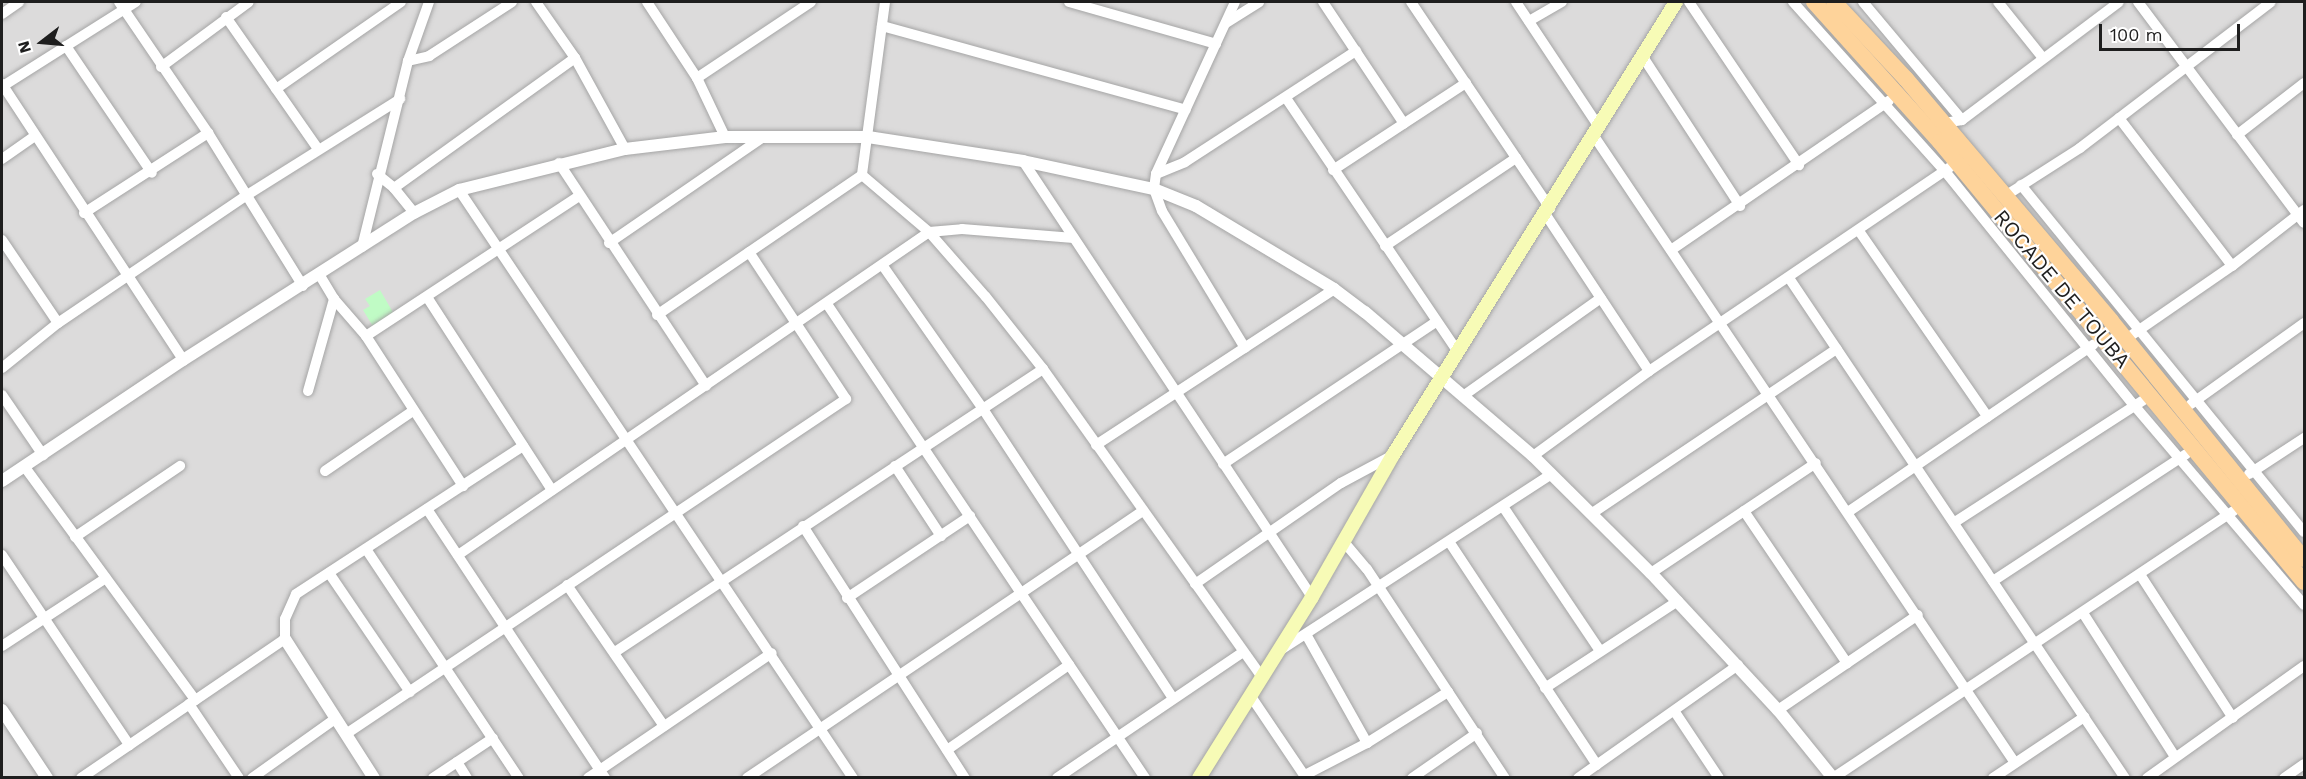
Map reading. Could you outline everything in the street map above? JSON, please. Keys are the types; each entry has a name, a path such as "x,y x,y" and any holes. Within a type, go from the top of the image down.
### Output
{"main road":[{"path":"1199,777 1312,597 1393,455 1548,212 1676,2"},
{"name":"ROCADE DE TOUBA","path":"1814,2 1899,94 1951,166 2104,338 2195,449 2236,511 2304,582"},
{"name":"ROCADE DE TOUBA","path":"1834,2 1944,123 2005,196 2132,334 2247,475 2304,559"}],"street":[{"path":"2,14 19,2"},
{"path":"136,2 122,6 66,46 2,85 84,213 183,360"},
{"path":"161,67 249,2"},
{"path":"276,89 401,2"},
{"path":"362,247 377,174 400,99 408,61 429,2"},
{"path":"408,61 429,56 512,2"},
{"path":"536,2 575,58 625,149"},
{"path":"697,78 811,2"},
{"path":"657,315 862,175 885,2"},
{"path":"1070,2 1216,44"},
{"path":"1093,8 1104,2"},
{"path":"1235,2 1156,174 1154,189 1162,211 1245,348"},
{"path":"1226,23 1259,2"},
{"path":"1323,2 1404,124"},
{"path":"1411,2 1516,158 1600,298 1649,371"},
{"path":"1516,2 1719,324 1816,463 2015,763"},
{"path":"1529,21 1562,2"},
{"path":"1689,2 1799,165"},
{"path":"1793,2 1885,104 1951,166 2133,404 2180,458 2236,511 2304,605"},
{"path":"1863,2 1962,120"},
{"path":"1998,2 2043,58"},
{"path":"1944,123 1962,120 2118,2"},
{"path":"2020,185 2132,334 2302,216 2237,135 2138,2"},
{"path":"2005,196 2119,118 2271,2"},
{"path":"652,4 697,78 725,137"},
{"path":"122,6 161,67 208,133 303,286"},
{"path":"226,17 318,149"},
{"path":"882,26 1186,110"},
{"path":"66,46 152,173"},
{"path":"1156,174 1185,162 1356,51"},
{"path":"1643,57 1740,206"},
{"path":"394,188 575,58"},
{"path":"1333,170 1466,83"},
{"path":"2237,135 2304,84"},
{"path":"1671,250 1740,206 1899,94"},
{"path":"1286,98 1458,352"},
{"path":"2,368 58,323 247,195 400,99"},
{"path":"2119,118 2232,266"},
{"path":"84,213 152,173 208,133"},
{"path":"2,159 34,137"},
{"path":"2,481 183,360 303,286 414,213 459,190 559,163 625,149 725,137 868,137 1023,161 1154,189 1211,215 1334,289 1405,343 1552,474 1651,573 1738,665 1833,777 2141,576 2236,511"},
{"path":"609,243 763,137"},
{"path":"1385,246 1516,158"},
{"path":"1023,161 1312,597"},
{"path":"559,163 609,243 706,386"},
{"path":"1533,456 1649,371 1859,231 1951,166"},
{"path":"377,174 394,188 414,213"},
{"path":"862,175 929,232 1043,369 1261,676"},
{"path":"459,190 772,653 853,777"},
{"path":"366,336 579,196"},
{"path":"458,555 883,266 929,232 962,229 1074,238"},
{"path":"1859,231 1988,417"},
{"path":"2,240 6,257 58,323"},
{"path":"346,735 846,399 749,252"},
{"path":"883,266 983,409 1173,698"},
{"path":"319,274 334,299 366,336 463,486"},
{"path":"1789,278 1956,522 2035,645 2125,777"},
{"path":"1096,445 1334,289"},
{"path":"427,297 552,490"},
{"path":"1462,396 1600,298"},
{"path":"308,391 334,299"},
{"path":"827,304 1144,777"},
{"path":"1222,464 1436,322"},
{"path":"2190,404 2304,322"},
{"path":"1848,512 1915,464 2104,338"},
{"path":"1591,513 1767,393 1837,349"},
{"path":"615,652 1043,369"},
{"path":"2,395 43,455"},
{"path":"1956,522 2133,404 2150,396"},
{"path":"325,471 413,411"},
{"path":"2304,438 2247,475 2304,532"},
{"path":"374,777 285,639 283,628 292,600 329,573 523,446"},
{"path":"1993,581 2195,449"},
{"path":"1194,584 1341,483 1393,455"},
{"path":"1651,573 1816,463"},
{"path":"24,466 106,578 192,702 239,777"},
{"path":"75,537 180,466"},
{"path":"895,466 941,536"},
{"path":"1276,652 1307,636 1552,474"},
{"path":"1503,508 1600,651"},
{"path":"427,509 603,773"},
{"path":"747,777 1143,511"},
{"path":"1744,511 1847,663"},
{"path":"848,598 970,516"},
{"path":"803,526 965,777"},
{"path":"1344,542 1379,587 1505,777"},
{"path":"1450,543 1597,765"},
{"path":"366,549 519,777"},
{"path":"2,555 129,745"},
{"path":"329,573 410,692"},
{"path":"2141,576 2233,718"},
{"path":"2,646 106,578"},
{"path":"567,585 664,726"},
{"path":"1545,688 1678,601"},
{"path":"2083,613 2175,757"},
{"path":"1778,710 1918,615"},
{"path":"1307,636 1367,743"},
{"path":"81,777 285,639"},
{"path":"1058,777 1243,652"},
{"path":"588,777 603,773 664,726 772,653"},
{"path":"947,750 1069,665"},
{"path":"1578,777 1675,712 1738,665"},
{"path":"2147,777 2304,666"},
{"path":"1250,695 1305,776 1367,743 1448,692"},
{"path":"2,710 47,777"},
{"path":"1675,712 1719,777"},
{"path":"1993,777 2084,717"},
{"path":"252,777 335,719"},
{"path":"1412,777 1477,733"},
{"path":"433,777 493,738"},
{"path":"457,762 467,777"},
{"path":"2284,777 2300,770"}],"shaded area":[{"path":"2,2 2304,2 2304,777 2,777"}],"green space":[{"path":"380,290 394,314 374,328 363,310 370,306 365,299"}]}
